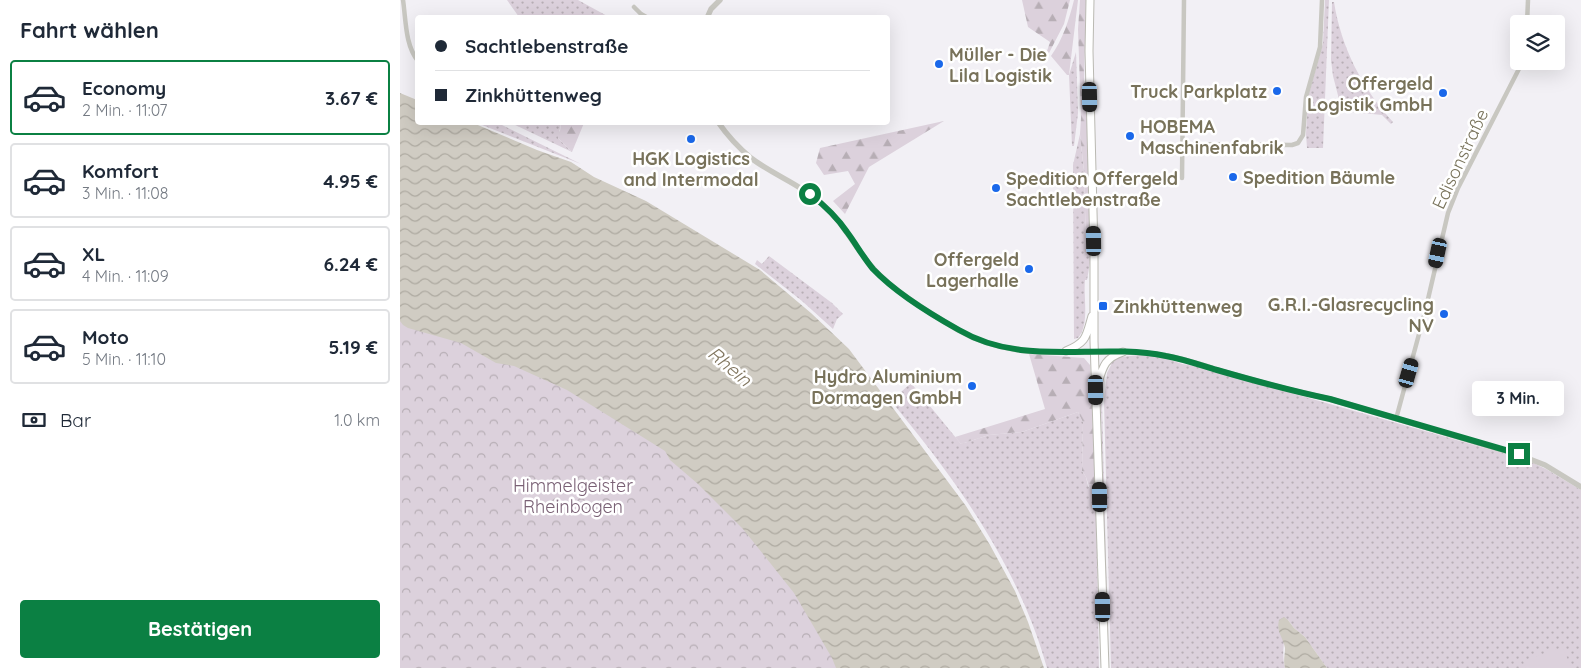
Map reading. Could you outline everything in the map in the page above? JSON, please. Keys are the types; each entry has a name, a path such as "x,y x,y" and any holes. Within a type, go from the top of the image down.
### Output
{"main road":[{"path":"1090,0 1089,51 1094,309 1105,668"},
{"path":"1066,351 1078,346 1084,339 1094,309"},
{"path":"1096,390 1106,362 1123,352"}],"street":[{"path":"404,0 409,41 415,57"},
{"path":"708,15 711,9 720,0"},
{"path":"1182,178 1184,0"},
{"path":"1182,144 1292,145 1301,140 1304,129 1306,98 1320,47 1322,0"},
{"path":"1527,15 1528,0"},
{"path":"634,7 643,15"},
{"name":"Edisonstraße","path":"1396,419 1425,312 1448,213 1458,188 1518,70"},
{"path":"721,125 752,159 804,190 825,206 840,222 865,259 883,279 971,337 995,346 1034,352 1123,352 1174,358 1297,393 1330,399 1530,458 1581,487"}],"green space":[{"path":"507,0 578,0 605,15 518,15"},
{"path":"1022,0 1070,0 1064,24 1049,53 1047,51 1050,42 1028,27"},
{"path":"1074,0 1078,0 1069,75 1067,75 1051,56 1065,29"},
{"path":"1080,0 1086,0 1084,81 1087,86 1090,245 1086,245 1084,172 1080,134 1078,29"},
{"path":"1325,0 1329,0 1323,148 1307,148 1308,97 1323,43"},
{"path":"1332,2 1334,2 1342,35 1354,66 1372,95 1393,122 1391,124 1382,115 1342,111 1331,60"},
{"path":"1076,52 1078,113 1074,146 1072,146 1069,75"},
{"path":"944,121 869,167 845,214 833,201 855,184 848,171 824,175 816,163 820,148"},
{"path":"482,125 502,125 581,164"},
{"path":"515,125 561,125 558,138 572,152"},
{"path":"561,125 583,125 572,152 558,138 557,133 560,131"},
{"path":"1080,134 1084,172 1086,245 1090,245 1091,257 1087,280 1085,280 1084,325 1078,338 1074,339 1073,165"},
{"name":"Himmelgeister Rheinbogen","path":"400,218 914,668 400,668"},
{"path":"769,256 832,303 843,314 837,319 833,329 802,301 755,264 757,260 762,264"},
{"path":"1029,354 1084,358 1090,365 1096,496 1091,493 1082,471 1083,422 1078,412 1022,432 989,435 961,444 955,437 1045,409"},
{"path":"1141,355 1165,358 1182,364 1196,366 1527,460 1581,490 1581,668 1327,668 1305,637 1288,620 1283,650 1285,668 1111,668 1104,401 1107,373 1111,365 1109,363 1120,357"},
{"path":"911,383 961,444 989,435 1022,432 1078,412 1083,422 1082,471 1088,486 1096,496 1099,668 1047,668 1035,631 1003,560 962,494 916,431 891,401"},
{"path":"1102,404 1108,639 1107,639"},
{"path":"1563,647 1571,668 1526,668 1523,661"}],"water":[{"name":"Rhein","path":"400,93 415,99 415,125 478,125 571,162 594,177 646,201 760,270 811,313 849,349 966,506 1015,591 1044,668 836,668 794,593 743,529 698,484 670,460 665,451 567,390 514,366 496,363 461,343 408,328 400,321"},
{"path":"1284,617 1305,637 1327,668 1285,668 1285,648 1278,624 1279,620"}],"place":[{"name":"Müller - Die Lila Logistik","path":"939,64"},
{"name":"Truck Parkplatz","path":"1277,91"},
{"name":"Offergeld Logistik GmbH","path":"1443,93"},
{"name":"HOBEMA Maschinenfabrik","path":"1130,136"},
{"name":"HGK Logistics and Intermodal","path":"691,139"},
{"name":"Spedition Bäumle","path":"1233,177"},
{"name":"Spedition Offergeld Sachtlebenstraße","path":"996,188"},
{"name":"Offergeld Lagerhalle","path":"1029,269"},
{"name":"Zinkhüttenweg","path":"1103,306"},
{"name":"G.R.I.-Glasrecycling NV","path":"1444,314"},
{"name":"Hydro Aluminium Dormagen GmbH","path":"972,386"}],"route":[{"path":"810,194 830,210 847,231 865,259 883,279 958,330 984,342 995,346 1034,352 1143,353 1166,356 1302,394 1330,399 1519,454"}]}
